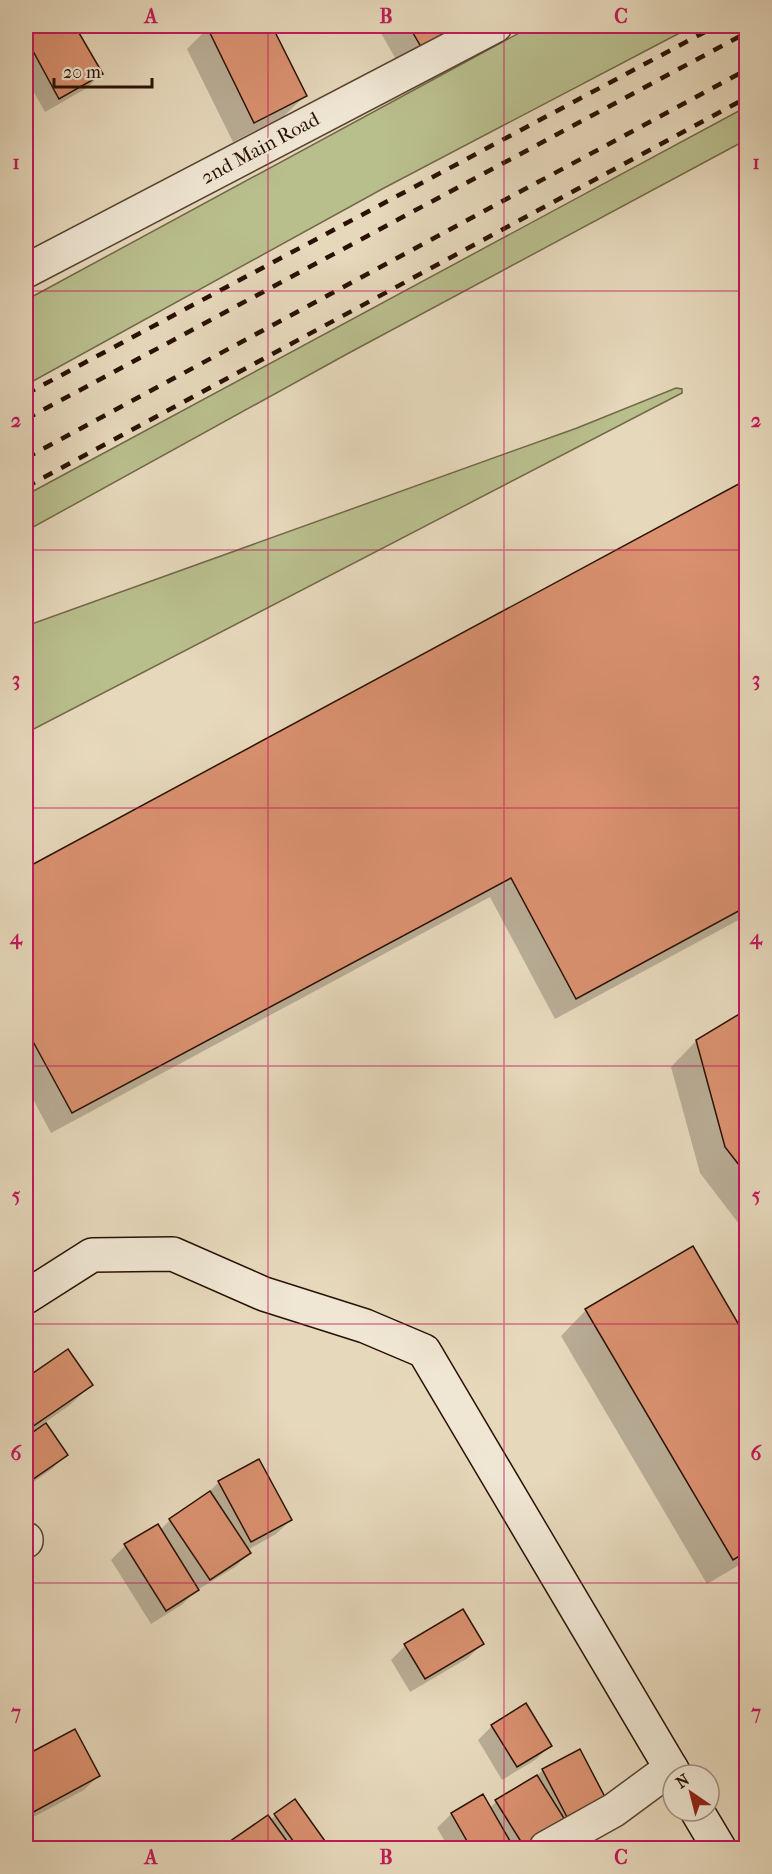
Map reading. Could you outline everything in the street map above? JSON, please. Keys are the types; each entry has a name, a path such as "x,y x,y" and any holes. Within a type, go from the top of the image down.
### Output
{"main road":[{"name":"2nd Main Road","path":"26,271 495,26"},
{"path":"26,1297 92,1255 173,1254 264,1294 365,1326 424,1351 668,1763"},
{"path":"546,1848 614,1810 661,1780"},
{"path":"704,1823 719,1848"}],"green space":[{"path":"532,26 693,26 384,188 26,385 26,300"},
{"path":"746,107 746,140 347,354 26,531 26,495"},
{"path":"676,388 682,389 682,393 26,733 26,626 577,428"}],"building":[{"path":"26,26 75,26 103,74 59,99 26,38"},
{"path":"272,26 307,96 254,123 207,27"},
{"path":"409,26 471,26 424,52"},
{"path":"746,480 746,907 576,999 511,878 72,1113 30,1036 26,1039 26,868"},
{"path":"746,1010 746,1174 725,1147 696,1040"},
{"path":"693,1246 746,1337 746,1552 733,1560 585,1309"},
{"path":"68,1349 93,1385 26,1431 26,1378"},
{"path":"46,1423 68,1455 26,1484 26,1437"},
{"path":"259,1459 292,1520 251,1542 218,1481"},
{"path":"210,1491 251,1553 210,1580 169,1519"},
{"path":"158,1524 199,1590 166,1611 124,1544"},
{"path":"463,1609 484,1644 425,1679 404,1644"},
{"path":"526,1703 552,1746 517,1767 491,1725"},
{"path":"75,1729 100,1776 26,1816 26,1755"},
{"path":"580,1749 606,1799 568,1819 542,1769"},
{"path":"537,1775 567,1823 525,1848 495,1800"},
{"path":"483,1794 514,1848 471,1848 451,1813"},
{"path":"295,1799 330,1848 298,1848 274,1814"},
{"path":"268,1815 292,1848 229,1848 226,1844"}],"railway":[{"path":"26,394 716,26"},
{"path":"26,419 746,33"},
{"path":"26,458 746,70"},
{"path":"26,487 746,98"}]}
